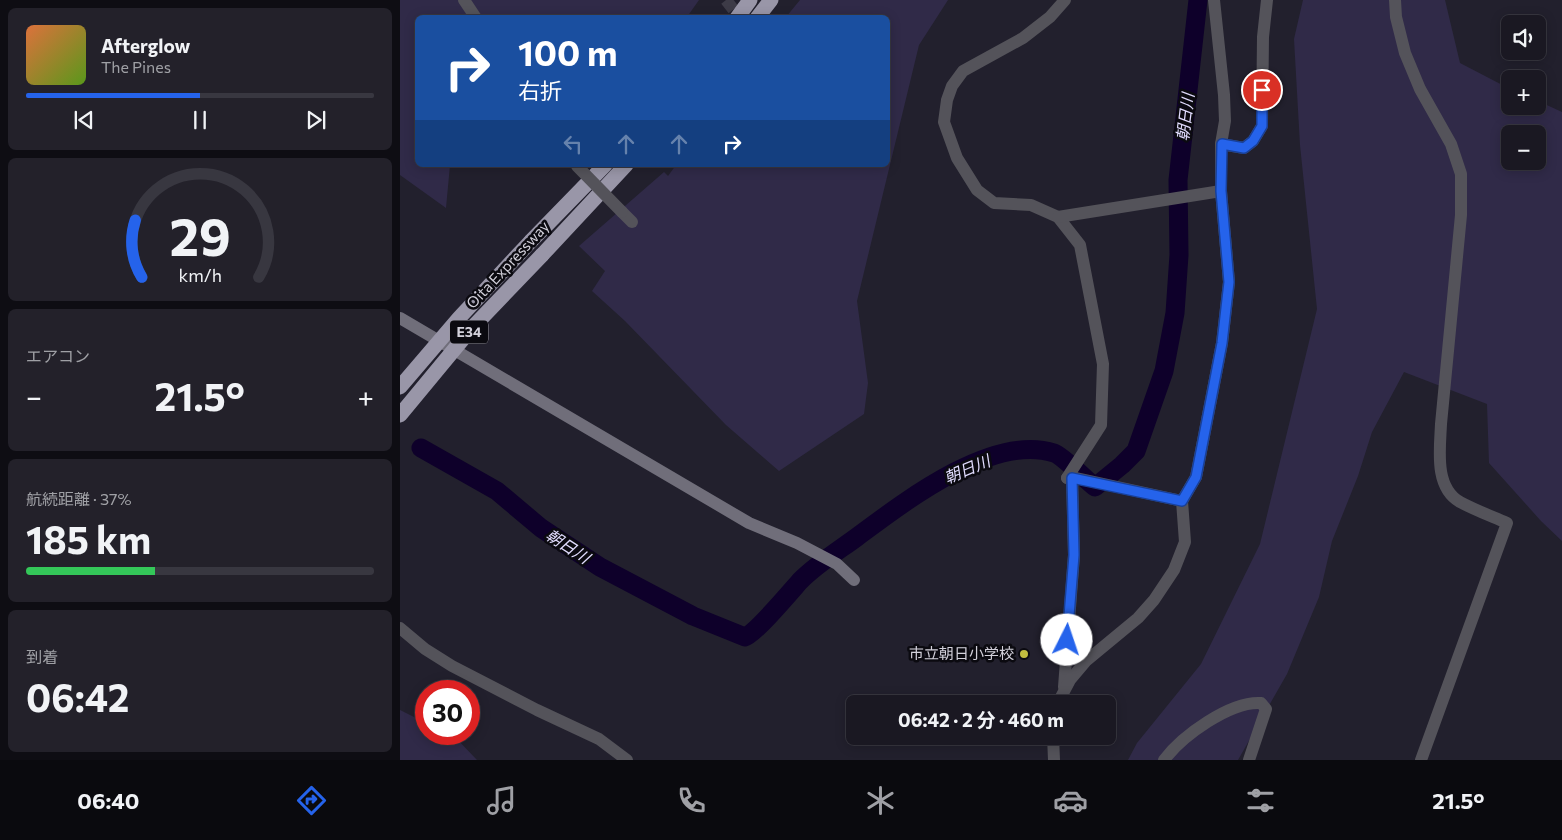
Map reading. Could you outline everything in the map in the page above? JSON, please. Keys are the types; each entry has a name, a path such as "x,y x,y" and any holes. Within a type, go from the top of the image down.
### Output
{"highway":[{"path":"739,15 750,0"},
{"path":"759,15 771,0"},
{"name":"Oita Expressway","path":"400,387 459,318 603,167"},
{"name":"Oita Expressway","path":"400,414 472,328 624,167"}],"street":[{"path":"464,0 474,15"},
{"path":"1065,0 1050,17 1023,38 963,71 952,86 947,100 944,122 956,158 977,190 994,203 1031,205 1058,217 1080,245 1103,364 1101,425 1067,478 1182,501"},
{"path":"1062,695 1070,680 1086,662 1138,618 1154,600 1174,570 1185,542 1182,501 1196,477 1222,343 1229,282 1221,191 1222,144 1225,121 1224,94 1214,0"},
{"path":"1222,144 1244,148 1253,141 1262,126 1263,37 1267,0"},
{"path":"1395,0 1396,17 1405,53 1420,89 1451,144 1460,174 1460,215 1441,424 1441,473 1445,486 1450,494 1459,502 1507,523 1421,760"},
{"path":"577,167 632,222"},
{"path":"1058,217 1221,191"},
{"path":"400,318 749,522 797,543 837,564 854,580"},
{"path":"1061,695 1074,555 1072,478"},
{"path":"400,628 425,649 452,666 537,710 599,739 627,760"},
{"path":"1164,760 1191,733 1217,716 1248,704 1261,703 1266,709 1249,760"},
{"path":"1053,745 1054,760"}],"shaded area":[{"path":"400,0 699,0 688,15 415,15 415,167 450,167 446,208 400,175"},
{"path":"800,0 948,0 919,45 890,165 890,15 788,15"},
{"path":"1303,0 1445,0 1460,63 1501,84 1501,115 1546,115 1546,105 1562,112 1562,541 1541,521 1489,463 1487,404 1404,372 1372,432 1358,476 1332,541 1319,597 1287,674 1238,760 1128,760 1137,743 1201,664 1260,544 1317,309 1300,145 1294,39"},
{"path":"675,167 889,167 857,301 868,383 864,414 779,471 726,425 625,321 592,291 605,271 579,246 664,172 668,176"},
{"path":"400,710 415,718 415,745 463,745 477,760 400,760"}],"waterway":[{"name":"朝日川","path":"421,448 497,491 541,528 600,567 693,616 745,637 756,629 800,581 820,563 899,506 950,474 977,462 1004,453 1030,449 1054,453 1069,463 1095,487 1136,451 1164,371 1175,313 1179,255 1178,180 1198,0"}],"tunnel":[{"path":"726,0 738,15"}],"place":[{"name":"市立朝日小学校","path":"1024,654"}],"route":[{"path":"1067,640 1075,535 1072,478 1182,501 1196,477 1222,343 1229,282 1221,191 1222,144 1244,148 1253,141 1262,126 1262,90"}]}
